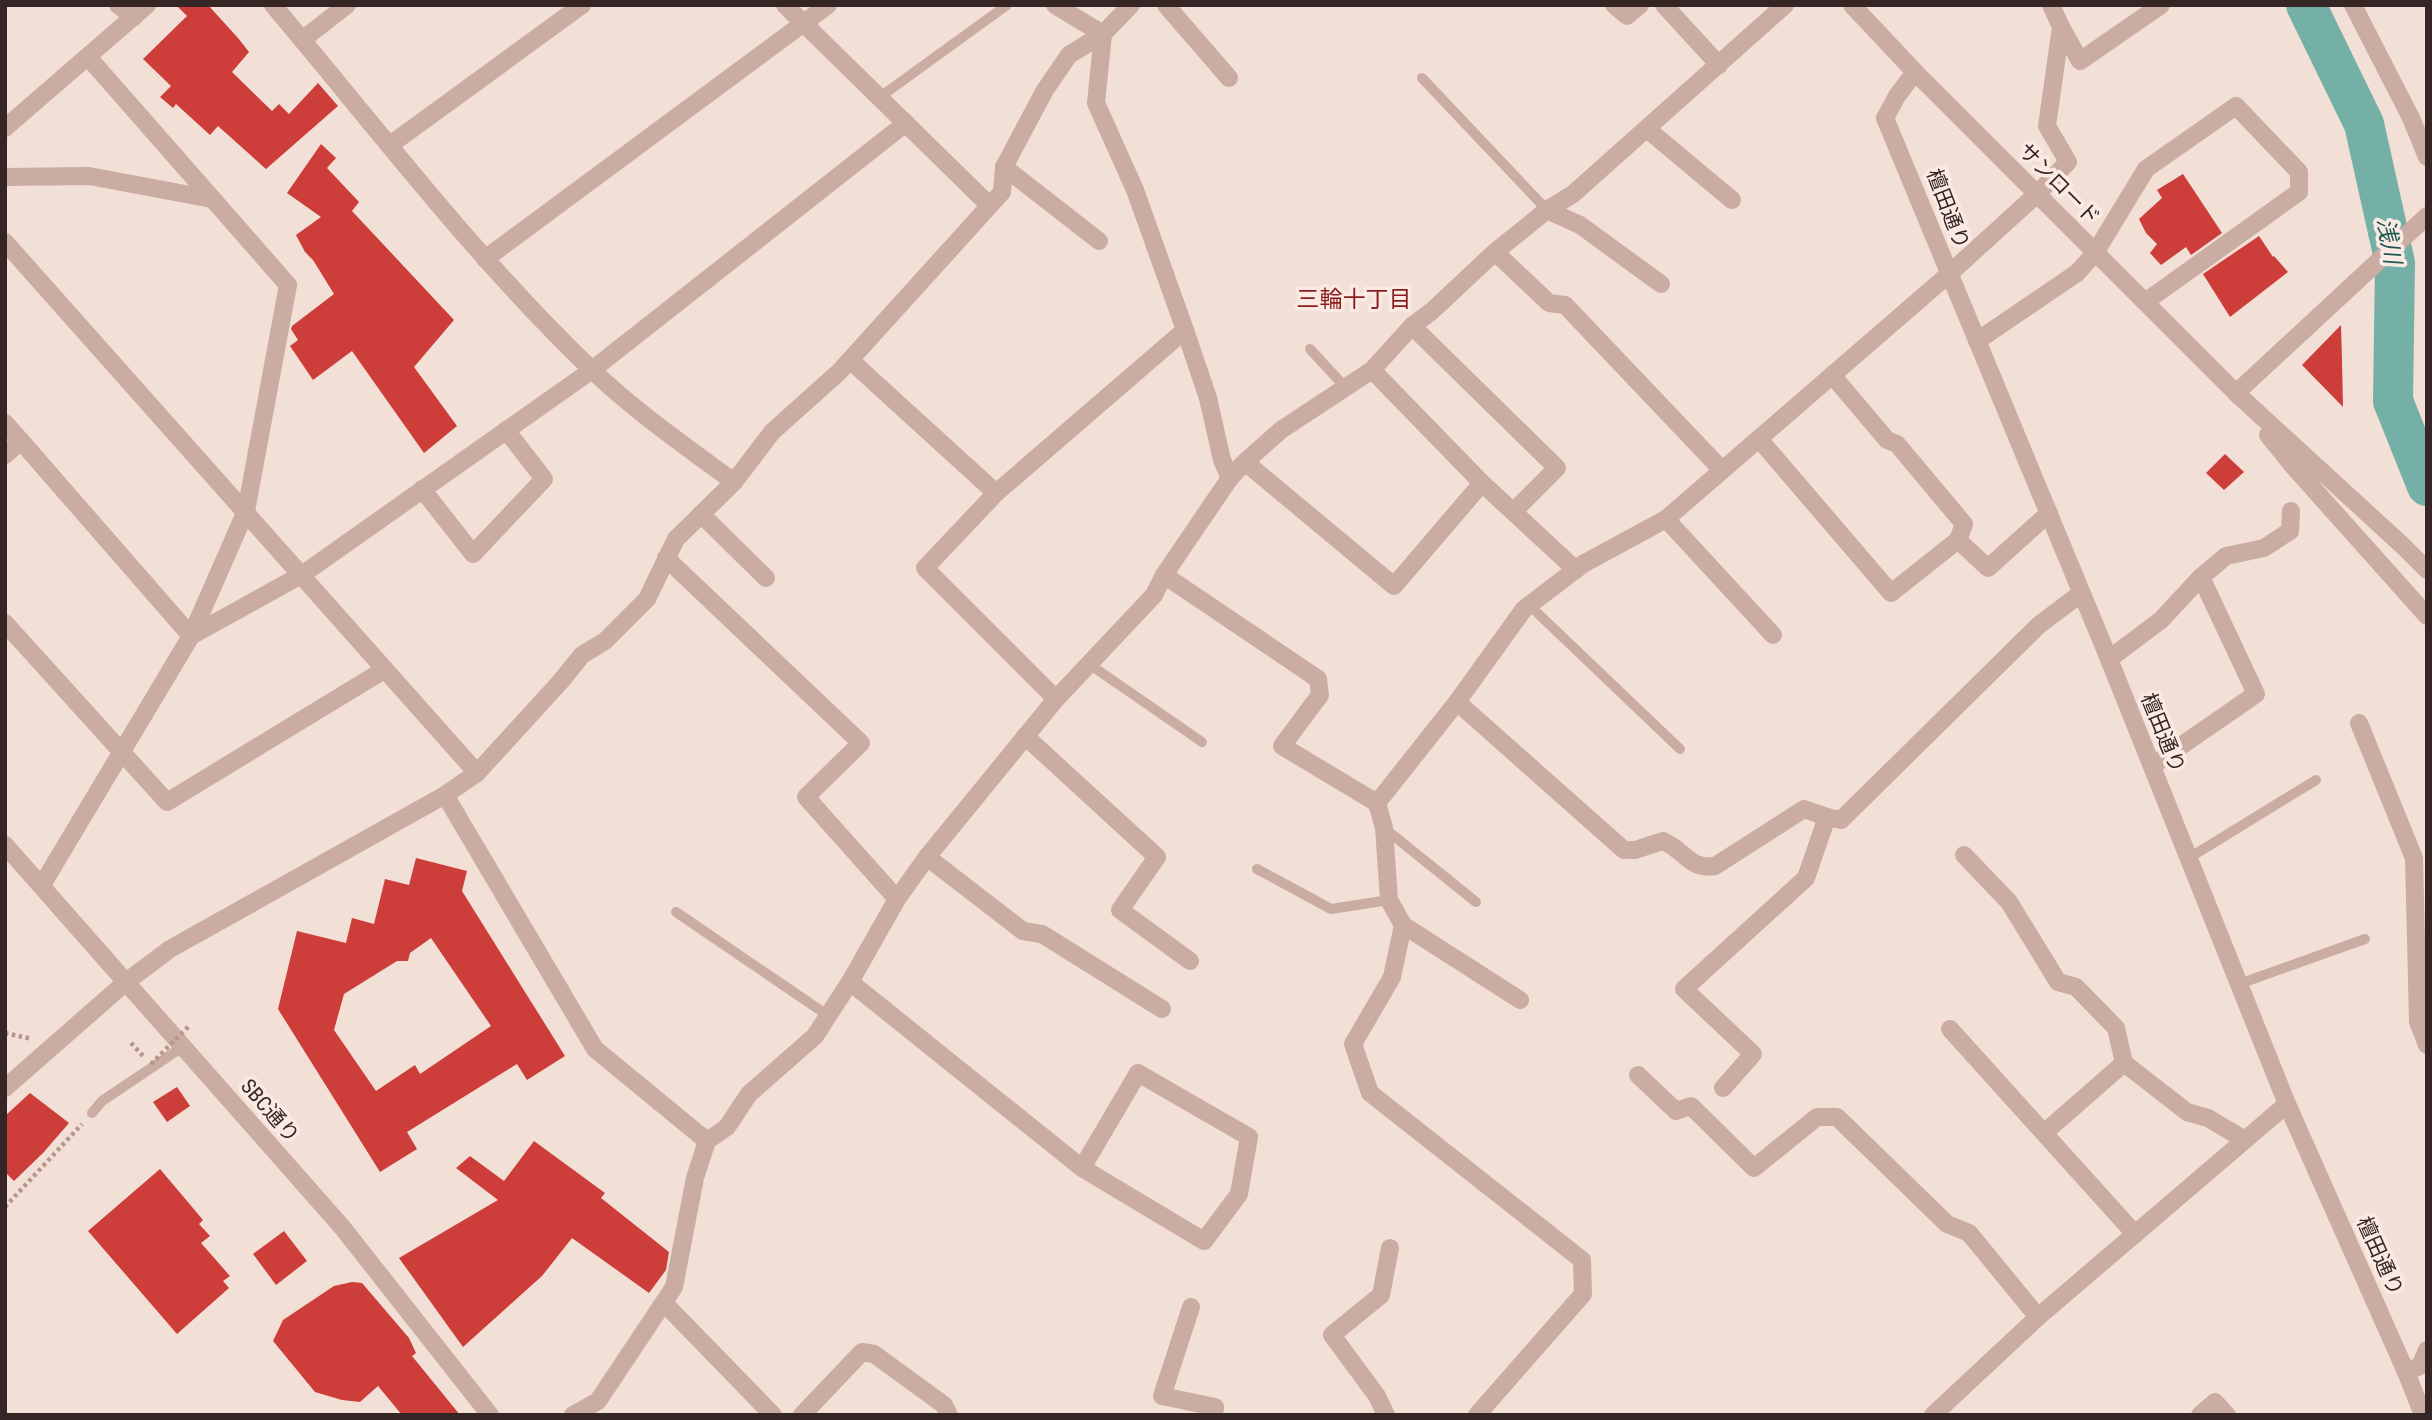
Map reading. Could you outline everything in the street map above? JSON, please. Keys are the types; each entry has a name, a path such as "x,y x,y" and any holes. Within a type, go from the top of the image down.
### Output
{"street":[{"path":"118,5 140,11"},
{"path":"273,5 485,259 592,370 652,423 734,482"},
{"path":"302,40 347,5"},
{"path":"390,145 582,5"},
{"path":"785,5 989,205"},
{"path":"485,259 828,5"},
{"path":"1055,5 1103,34"},
{"path":"5,1088 126,982 170,949 445,795 477,773 582,655 606,641 647,599 676,539 734,482 772,432 839,372 1002,192 1004,167 1045,90 1069,55 1103,34 1131,5"},
{"path":"1166,5 1229,78"},
{"path":"1614,5 1627,16 1640,5"},
{"path":"1664,5 1719,65"},
{"path":"573,1415 598,1401 674,1287 695,1178 707,1142 727,1127 749,1094 815,1036 850,982 897,899 927,857 1055,699 1154,595 1164,575 1230,478 1281,430 1372,369 1412,326 1432,311 1495,252 1547,210 1573,194 1785,5"},
{"name":"サンロード","path":"1852,5 1915,72 2236,394 2427,570"},
{"path":"2051,5 2080,61 2161,5"},
{"path":"2353,5 2411,118 2427,157"},
{"path":"5,128 140,11"},
{"path":"1377,803 1457,702 1524,609 1576,570 1665,519 1949,274 2068,162 2047,126 2061,27"},
{"path":"1103,34 1096,103 1135,190 1208,398 1222,460 1230,478"},
{"path":"42,885 191,636 246,510 288,285 88,57"},
{"name":"檀田通り","path":"1915,72 1885,118 2109,659 2287,1104 2422,1414"},
{"path":"1977,341 2077,273 2095,253 2146,169 2236,106 2299,172 2299,192 2145,302"},
{"path":"191,636 303,574 592,370 906,123"},
{"path":"1647,129 1732,200"},
{"path":"1004,167 1099,241"},
{"path":"5,177 89,176 212,199"},
{"path":"1547,210 1580,225 1661,285"},
{"path":"2236,394 2427,216"},
{"path":"5,242 303,574 384,670 477,773"},
{"path":"1495,252 1549,303 1565,306 1722,470"},
{"path":"1412,326 1557,468 1513,512"},
{"path":"1055,699 925,569 996,493 1185,330"},
{"path":"850,360 996,493"},
{"path":"1372,369 1482,483 1576,570"},
{"path":"1759,439 1891,593 1958,540 1964,524 1897,444 1887,440 1832,375"},
{"name":"サンロード","path":"2236,394 2294,467 2427,616"},
{"path":"5,423 191,636"},
{"path":"422,489 473,554 544,479 506,430"},
{"path":"5,455 21,441"},
{"path":"1245,463 1394,586 1482,483"},
{"path":"2109,659 2161,620 2201,577 2226,556 2264,548 2290,531 2291,511"},
{"path":"1958,540 1988,568 2049,513"},
{"path":"701,514 766,578"},
{"path":"1665,519 1773,635"},
{"path":"666,558 861,743 806,797 897,899"},
{"path":"1164,575 1318,679 1320,695 1282,746 1377,803 1384,828 1389,900 1403,925 1520,999"},
{"path":"2152,766 2256,694 2201,577"},
{"path":"1457,702 1624,850 1636,850 1663,841 1676,847 1695,865 1702,868 1715,866 1804,809 1841,820 2029,633 2080,594"},
{"path":"5,623 167,802 384,670"},
{"path":"2359,723 2414,858 2418,1022 2427,1045"},
{"path":"1025,736 1157,858 1120,910 1190,961"},
{"path":"445,795 594,1049 707,1142"},
{"path":"1723,1088 1753,1055 1685,989 1806,878 1827,817"},
{"name":"SBC通り","path":"5,845 342,1227 490,1415"},
{"path":"1964,855 2009,902 2058,982 2076,987 2116,1028 2124,1063 2187,1112 2208,1118 2245,1140"},
{"path":"927,857 1023,931 1042,934 1162,1009"},
{"path":"1403,925 1392,977 1353,1044 1370,1093 1582,1260 1583,1294 1476,1415"},
{"path":"850,982 1082,1168 1204,1241 1239,1194 1249,1137 1138,1073 1082,1168"},
{"path":"1950,1029 2135,1234"},
{"path":"2044,1133 2124,1063"},
{"path":"1639,1075 1676,1111 1691,1105 1754,1168 1817,1117 1837,1116 1947,1224 1969,1233 2038,1317"},
{"path":"1933,1415 2038,1317 2287,1104"},
{"path":"1386,1415 1377,1396 1332,1335 1381,1295 1390,1248"},
{"path":"664,1303 764,1411"},
{"path":"1191,1307 1162,1396 1214,1407 1214,1415"},
{"path":"2406,1372 2420,1366 2427,1350"},
{"path":"802,1415 862,1352 874,1354 884,1361 944,1405 949,1415"},
{"path":"2200,1415 2215,1402 2227,1415"}],"lane":[{"path":"880,97 1007,5"},
{"path":"1422,78 1547,210"},
{"path":"1310,349 1345,387"},
{"path":"1529,605 1680,749"},
{"path":"1089,664 1202,742"},
{"path":"2189,858 2316,780"},
{"path":"1384,828 1475,902"},
{"path":"1257,869 1331,909 1389,900"},
{"path":"676,912 827,1015"},
{"path":"2239,984 2365,939"},
{"path":"92,1113 102,1101 184,1046"}],"path":[{"path":"150,1064 190,1025"},
{"path":"5,1207 92,1113"}],"building":[{"path":"176,5 208,5 238,38 249,52 232,72 272,111 279,104 289,114 318,83 338,106 266,169 218,126 210,135 176,104 173,108 160,97 171,86 143,59 187,16"},
{"path":"321,144 336,158 327,168 359,202 352,211 454,320 414,367 457,426 424,453 352,351 313,380 290,346 298,340 291,329 292,326 334,294 296,235 321,217 287,193"},
{"path":"2183,174 2222,233 2191,255 2186,247 2161,265 2150,253 2157,244 2146,233 2139,219 2162,198 2157,190"},
{"path":"2259,236 2273,257 2288,272 2230,317 2203,274"},
{"path":"2341,325 2342,361 2343,407 2302,365"},
{"path":"2225,454 2244,472 2224,490 2206,473"},
{"path":"416,858 467,871 462,891 565,1056 527,1080 517,1064 407,1132 417,1149 380,1172 278,1009 297,931 346,943 352,918 374,924 385,879 409,885","holes":["431,938 491,1026 420,1074 415,1065 376,1091 334,1030 344,994 397,961 408,961 410,953"]},
{"path":"177,1087 190,1106 167,1122 153,1102"},
{"path":"30,1093 69,1123 14,1181 5,1172 5,1116"},
{"path":"534,1141 605,1193 601,1198 669,1252 666,1270 649,1293 572,1238 542,1276 463,1347 399,1258 498,1200 456,1168 470,1156 504,1181"},
{"path":"160,1169 203,1220 199,1224 210,1236 201,1243 230,1276 223,1281 229,1288 177,1334 88,1231"},
{"path":"284,1231 307,1261 276,1285 253,1254"},
{"path":"362,1283 409,1338 416,1353 412,1356 460,1415 402,1415 378,1386 360,1402 315,1392 273,1341 283,1320 334,1286"}],"waterway":[{"name":"浅川","path":"2306,5 2364,124 2395,263 2393,401 2427,486"}],"district":[{"name":"三輪十丁目","path":"1354,299"}]}
